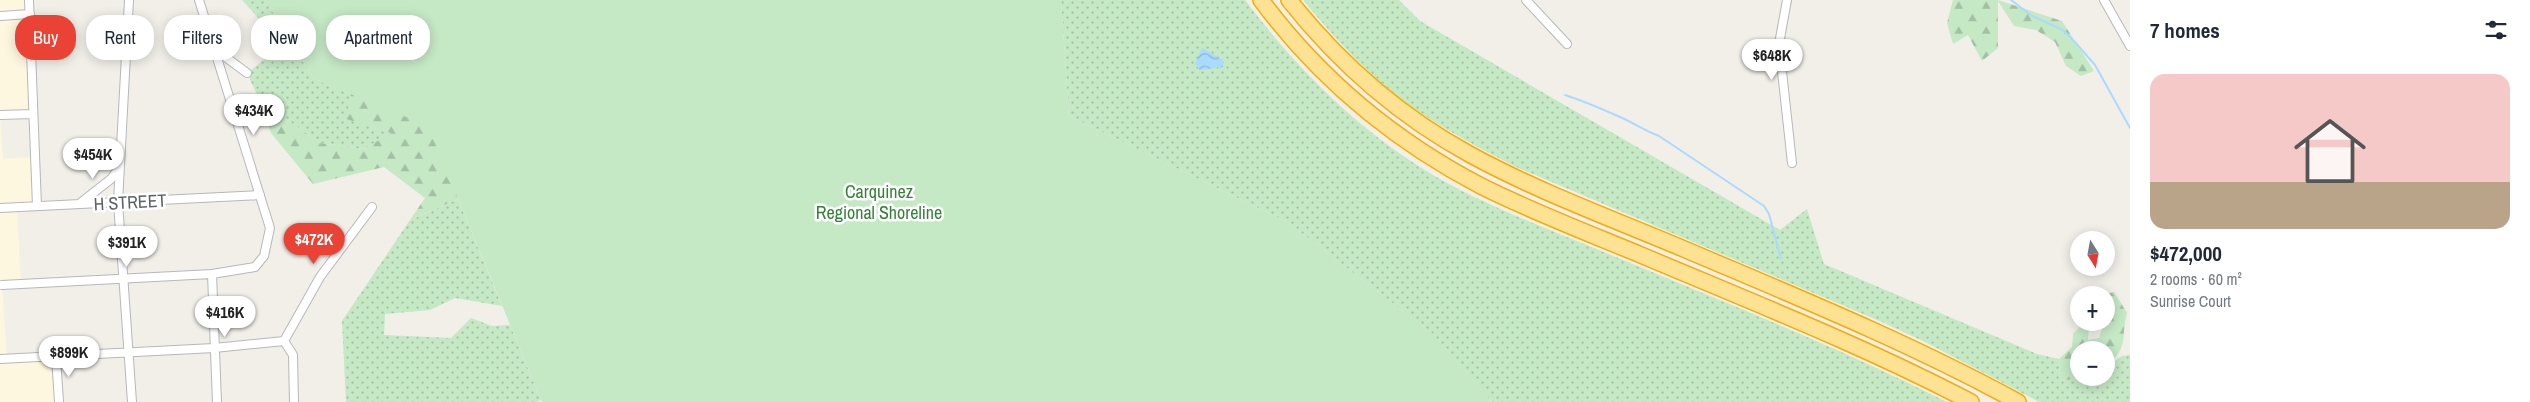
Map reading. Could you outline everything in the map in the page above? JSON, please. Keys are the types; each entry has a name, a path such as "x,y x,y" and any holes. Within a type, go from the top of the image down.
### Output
{"highway":[{"path":"1261,0 1298,46 1345,92 1396,134 1451,170 1532,210 1873,354 1971,402"},
{"path":"1290,0 1333,50 1376,89 1415,120 1470,154 1529,184 1879,332 2018,402"}],"street":[{"path":"29,0 37,206"},
{"path":"129,0 118,202 122,280 130,351 132,402"},
{"path":"199,0 204,15"},
{"path":"1526,0 1567,44"},
{"path":"1787,0 1779,44 1792,163"},
{"path":"2104,0 2130,46"},
{"path":"0,16 30,14"},
{"path":"2,285 212,274 254,267 264,256 270,228 219,60"},
{"path":"229,60 247,73"},
{"path":"0,115 32,114"},
{"path":"79,204 111,179 119,167"},
{"name":"H STREET","path":"0,208 260,195"},
{"path":"284,341 320,277 372,207"},
{"path":"212,274 217,402"},
{"path":"0,359 214,348 284,341"},
{"path":"284,341 293,355 294,402"},
{"path":"56,356 59,402"}],"shaded area":[{"path":"0,0 29,0 29,15 15,15 15,60 31,60 32,114 0,116"},
{"path":"0,116 3,159 35,157 37,206 17,208 21,285 2,285 7,358 56,357 59,402 0,402"}],"green space":[{"path":"242,0 265,0 274,15 256,15"},
{"name":"Carquinez Regional Shoreline","path":"265,0 1061,0 1069,116 1287,222 1433,334 1492,402 542,402 428,126 314,79 302,60 316,60 316,15 274,15"},
{"path":"1061,0 1245,0 1283,47 1347,112 1395,150 1442,180 1513,215 1823,344 1947,402 1492,402 1433,334 1287,222 1069,116"},
{"path":"1303,0 1399,0 1420,21 1780,230 1807,209 1824,264 2037,354 2059,359 2060,381 2070,379 2070,386 2115,386 2115,361 2122,356 2130,355 2130,402 2039,402 1927,343 1882,322 1514,166 1453,133 1402,100 1371,74"},
{"path":"1953,0 1998,0 2062,21 2094,71 2081,76 2066,66 2055,42 2036,30 2014,26 1998,1 1998,48 1982,61 1968,35 1953,44 1947,23"},
{"path":"433,7 482,215 458,199 410,220 425,198 384,167 313,184 271,133 260,101 320,143 364,149 391,133 346,119 352,88 380,60 430,60 430,15 425,15"},
{"path":"264,60 302,60 314,79 351,94 347,119 392,133 364,149 320,143 260,101 247,73"},
{"path":"458,199 502,306 455,298 430,310 385,314 384,335 451,338 471,318 492,326 510,325 541,400 537,402 346,402 342,321 410,220"},
{"path":"2115,294 2127,313 2123,343 2115,358 2115,341 2072,341 2073,334 2076,331 2089,331 2088,340 2099,338 2101,331 2115,331"},
{"path":"2070,349 2070,379 2060,381 2059,359"}],"water":[{"path":"1202,48 1223,60 1223,67 1200,70 1195,64"}],"waterway":[{"path":"2011,0 2032,16 2063,30 2074,41 2095,65 2130,128"},
{"path":"1565,95 1625,119 1659,136 1764,206 1769,214 1781,259"}]}
